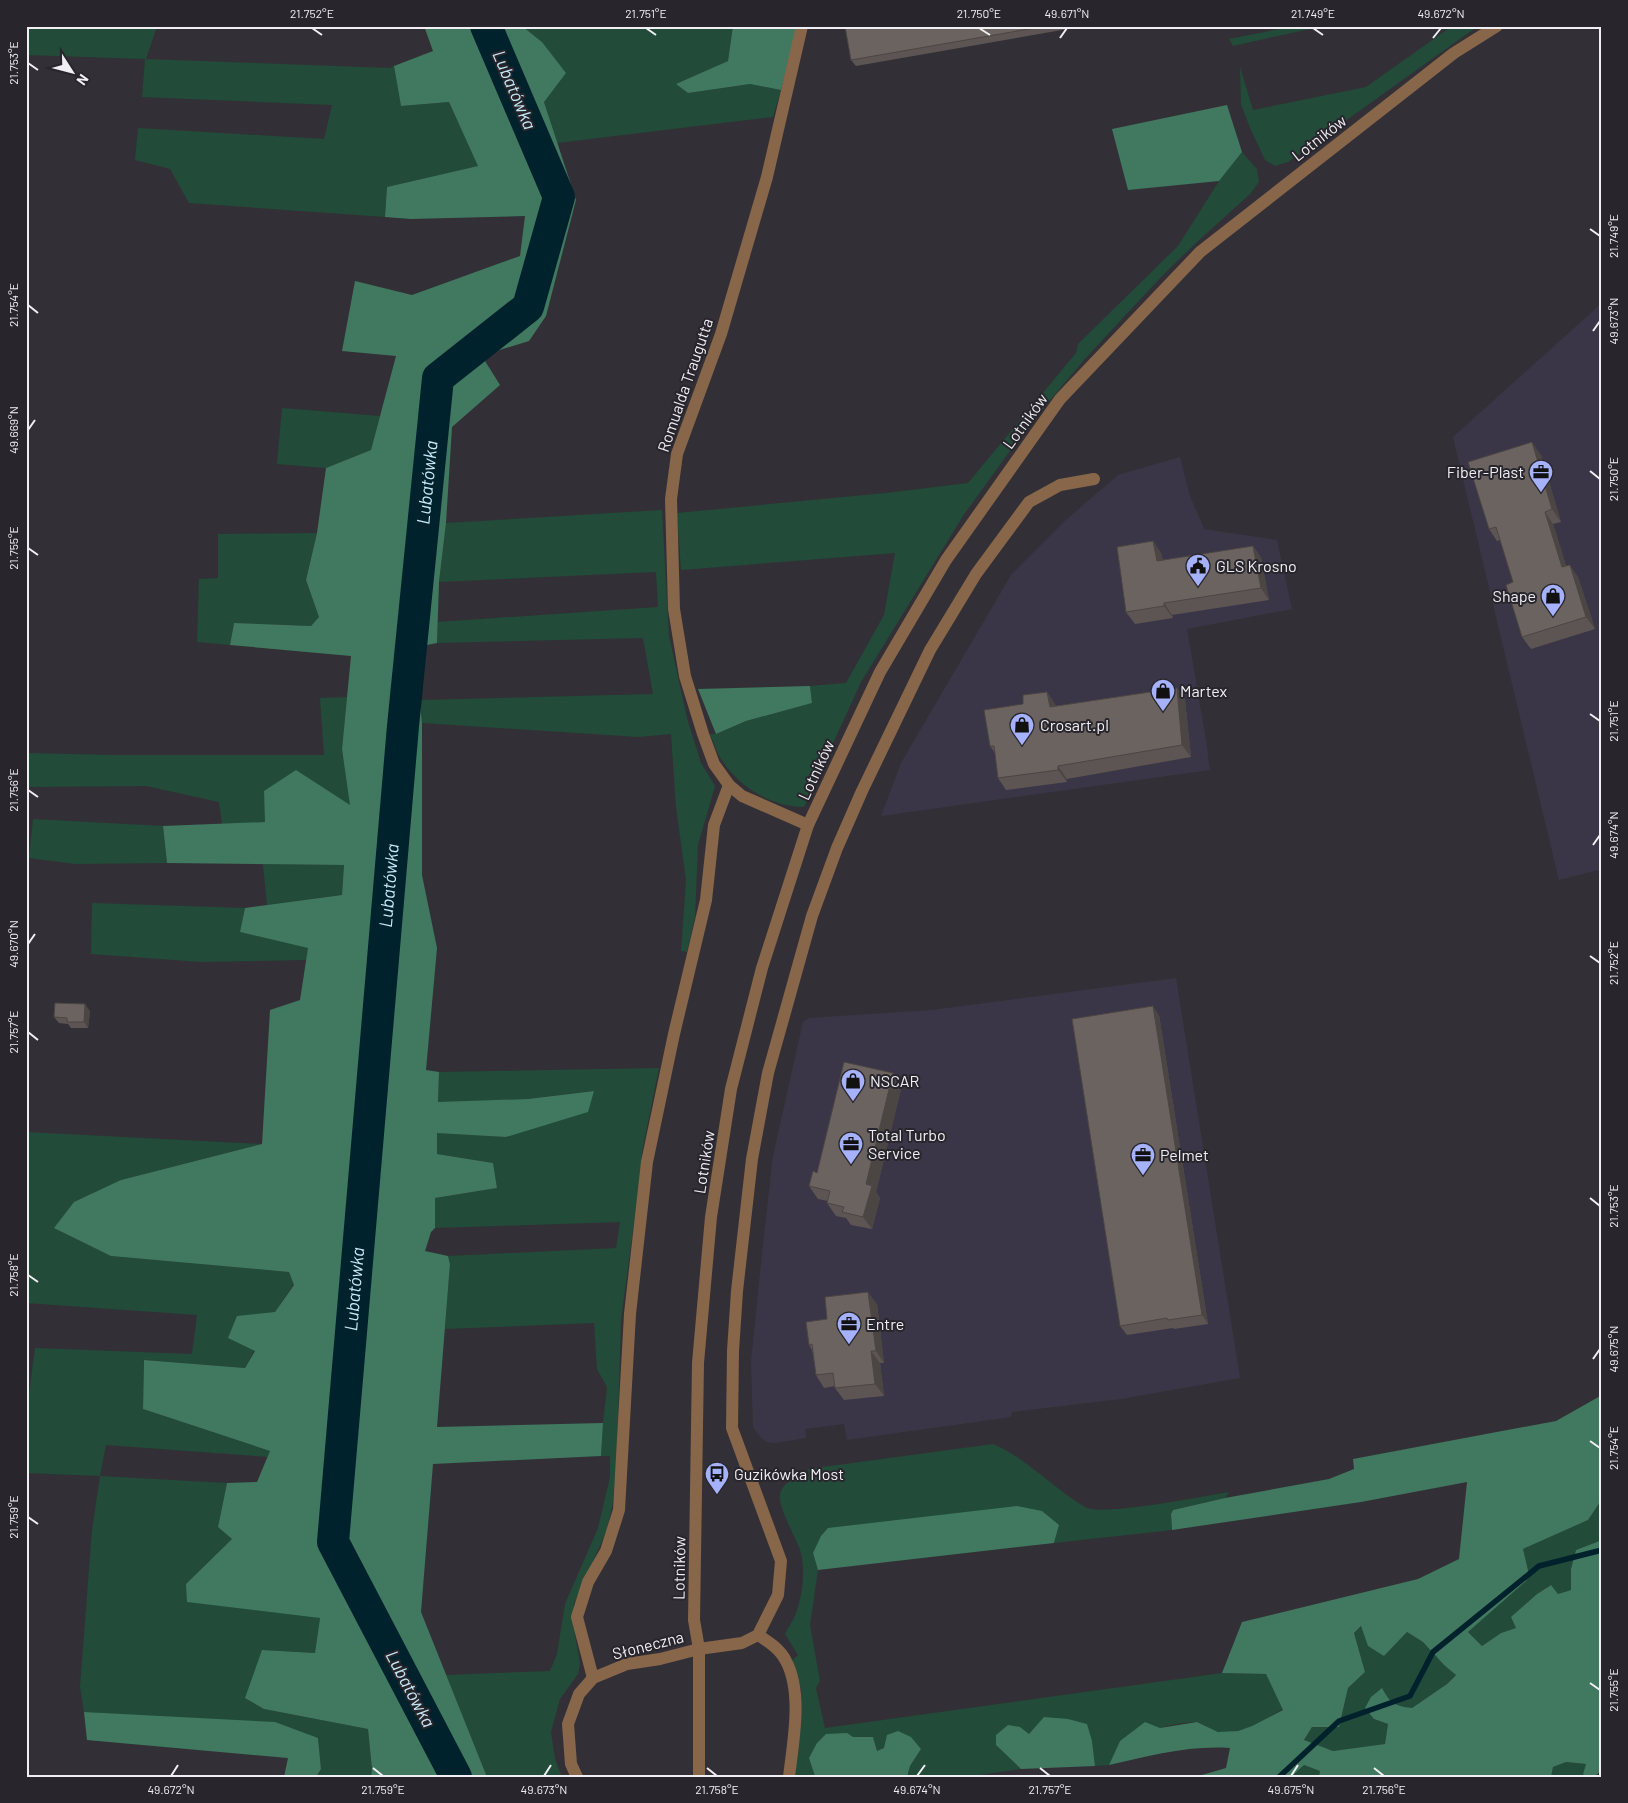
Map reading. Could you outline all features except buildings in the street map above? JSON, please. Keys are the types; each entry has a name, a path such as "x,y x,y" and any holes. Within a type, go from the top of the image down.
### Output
{"street":[{"name":"Romualda Traugutta","path":"802,26 767,177 721,334 677,454 671,499 674,609 685,676 714,764 730,785 742,796 808,825"},
{"name":"Lotników","path":"699,1777 699,1649 694,1620 698,1363 712,1217 731,1089 762,968 808,825 880,672 946,560 1060,400 1200,252 1454,53 1497,26"},
{"path":"790,1777 796,1703 792,1677 786,1661 778,1649 758,1635 778,1595 782,1561 732,1428 733,1351 749,1178 768,1073 812,916 837,848 862,791 930,650 976,574 1029,502 1060,485 1094,479"},
{"path":"593,1678 577,1617 588,1582 606,1551 618,1510 630,1314 647,1162 674,1034 706,900 714,824 730,785"},
{"name":"Słoneczna","path":"577,1777 571,1764 568,1724 579,1694 593,1678 627,1664 660,1659 699,1649 742,1643 758,1635"}],"shaded area":[{"path":"1602,303 1602,869 1559,880 1453,437"},
{"path":"1180,457 1190,496 1204,529 1277,540 1292,609 1187,629 1210,770 881,816 901,763 1011,575 1066,520 1118,475"},
{"path":"1176,978 1240,1378 1121,1399 1012,1412 1011,1417 847,1440 844,1424 805,1429 806,1438 774,1443 767,1442 760,1437 753,1427 751,1362 764,1235 773,1156 803,1022 809,1018 932,1010"}],"green space":[{"path":"26,26 157,26 146,59 390,68 394,66 401,106 449,102 479,166 387,187 385,217 189,203 170,169 135,160 138,128 324,139 332,105 142,97 145,59 26,55"},
{"path":"424,26 522,26 542,42 566,73 544,102 576,200 546,316 529,341 493,352 485,361 500,385 452,427 446,523 439,582 437,643 422,646 418,683 422,723 422,875 437,948 426,1070 439,1072 438,1102 528,1099 594,1091 588,1112 506,1137 437,1133 437,1154 493,1163 497,1188 435,1198 435,1228 431,1232 425,1251 448,1256 450,1264 437,1427 603,1423 601,1456 433,1464 421,1612 487,1777 371,1777 368,1729 264,1709 245,1698 262,1650 315,1653 320,1618 187,1602 186,1584 232,1539 218,1527 227,1483 257,1482 270,1451 143,1409 144,1360 245,1368 255,1351 228,1338 237,1316 275,1312 294,1285 289,1272 111,1256 54,1228 74,1202 121,1180 262,1144 270,1010 300,1000 308,948 240,932 245,908 342,895 344,865 167,863 163,826 265,822 264,791 296,770 350,805 342,749 351,656 230,645 234,623 311,626 319,617 306,580 317,533 326,468 371,450 396,356 342,351 355,281 412,295 520,256 525,216 411,219 385,217 387,187 478,166 449,102 401,106 394,66 433,51"},
{"path":"522,26 733,26 728,61 677,84 688,93 750,84 781,90 773,117 557,143 544,102 542,42"},
{"path":"733,26 797,26 781,90 750,84 688,93 676,84 728,61"},
{"path":"1294,26 1323,26 1233,46 1229,39"},
{"path":"1452,26 1478,26 1288,162 1275,166 1265,160 1241,104 1240,67 1253,110 1366,87"},
{"path":"1227,105 1242,152 1219,181 1128,190 1112,129"},
{"path":"1242,152 1257,169 1259,182 1250,194 1164,274 1084,360 1025,430 963,516 861,682 804,807 780,804 748,788 723,762 710,734 716,734 746,721 812,703 810,686 846,683 884,615 895,553 681,570 677,513 886,493 968,483 1076,353 1078,344 1178,246 1219,181"},
{"path":"282,408 380,416 371,450 326,468 277,464"},
{"path":"662,510 669,636 687,718 701,763 715,786 698,845 695,917 687,952 681,951 686,880 676,807 671,734 638,737 422,723 420,700 653,694 643,638 437,643 438,622 658,607 656,572 439,582 446,523"},
{"path":"317,533 306,580 319,617 311,626 234,623 230,645 197,642 199,579 218,578 218,534"},
{"path":"810,686 812,703 746,721 716,734 698,689"},
{"path":"347,697 342,749 351,806 264,791 266,822 222,824 219,802 146,786 26,787 26,753 324,755 320,698"},
{"path":"33,819 163,826 167,863 75,864 29,858"},
{"path":"263,864 344,865 342,895 267,905"},
{"path":"92,903 245,908 240,932 308,947 307,960 201,962 91,954"},
{"path":"659,1068 642,1152 621,1320 617,1456 613,1502 607,1530 574,1604 573,1623 580,1664 578,1674 560,1699 551,1732 555,1759 562,1777 487,1777 446,1675 550,1671 557,1654 565,1604 598,1528 610,1477 610,1456 601,1456 607,1387 597,1369 594,1323 445,1329 450,1264 448,1256 616,1248 620,1222 435,1228 435,1198 497,1188 493,1163 437,1154 437,1132 507,1137 593,1091 528,1099 438,1103 439,1072"},
{"path":"26,1132 262,1144 121,1180 111,1256 289,1272 294,1284 275,1312 245,1368 144,1360 143,1409 270,1451 268,1457 106,1445 100,1476 26,1473 26,1417 35,1348 192,1354 197,1315 26,1303"},
{"path":"1602,1395 1602,1499 1588,1520 1523,1549 1528,1570 1527,1580 1468,1632 1482,1646 1501,1633 1516,1628 1511,1617 1537,1594 1551,1585 1558,1594 1571,1590 1571,1569 1576,1550 1602,1540 1602,1763 1601,1771 1594,1777 1586,1777 1583,1774 1586,1764 1566,1762 1553,1767 1551,1777 1319,1777 1320,1771 1304,1765 1291,1777 1195,1777 1226,1768 1230,1748 1200,1748 1169,1752 1109,1765 1120,1741 1145,1722 1160,1728 1197,1722 1218,1732 1238,1731 1283,1710 1266,1674 1222,1673 1242,1622 1418,1579 1459,1559 1467,1482 1361,1502 1172,1530 1171,1514 1173,1510 1225,1498 1329,1479 1354,1469 1353,1459 1556,1421","holes":["1361,1626 1368,1646 1384,1656 1407,1632 1423,1642 1456,1675 1447,1684 1412,1708 1394,1703 1382,1688 1371,1697 1365,1708 1374,1719 1388,1724 1385,1744 1333,1751 1304,1740 1312,1727 1339,1727 1348,1688 1365,1672 1354,1633"]},
{"path":"993,1444 1018,1458 1085,1507 1095,1509 1131,1508 1229,1492 1225,1498 1173,1510 1171,1514 1172,1530 1054,1543 1059,1525 813,1553 818,1570 810,1625 820,1681 816,1688 825,1728 1222,1673 1266,1674 1283,1709 1253,1726 1236,1731 1219,1732 1195,1722 1166,1726 1147,1732 1120,1741 1109,1765 1095,1766 1092,1741 1029,1734 996,1745 1021,1769 965,1777 907,1777 910,1766 921,1749 884,1748 877,1751 873,1737 853,1737 816,1777 795,1777 801,1689 792,1660 798,1655 785,1634 795,1616 801,1596 803,1567 799,1547 780,1501 780,1495 784,1486 791,1481 809,1476 808,1469"},
{"path":"100,1476 227,1483 218,1527 232,1539 186,1584 320,1618 315,1653 262,1650 264,1709 368,1729 371,1777 316,1777 321,1769 318,1738 160,1717 84,1712 80,1687 92,1530"},
{"path":"1602,1499 1602,1540 1576,1550 1571,1569 1571,1590 1558,1594 1550,1585 1525,1605 1517,1628 1501,1633 1482,1646 1468,1632 1527,1580 1528,1570 1523,1549 1588,1520"},
{"path":"1017,1506 1042,1511 1059,1525 1054,1543 818,1570 813,1553 821,1536 828,1528"},
{"path":"1362,1626 1384,1656 1407,1632 1423,1642 1444,1665 1456,1674 1447,1684 1412,1708 1398,1707 1387,1697 1374,1719 1388,1724 1385,1744 1333,1751 1304,1741 1312,1727 1339,1727 1348,1688 1365,1672 1354,1633"},
{"path":"84,1712 275,1722 318,1738 321,1769 316,1777 284,1777 288,1758 87,1740"},
{"path":"1044,1717 1068,1719 1087,1724 1092,1741 1095,1766 1021,1769 996,1745 996,1735 1008,1725 1020,1727 1029,1734"},
{"path":"898,1731 911,1737 921,1749 910,1766 907,1777 815,1776 809,1758 817,1743 826,1734 847,1733 853,1737 873,1737 877,1751 884,1748 887,1735"},
{"path":"1566,1762 1586,1764 1583,1774 1586,1777 1551,1777 1553,1767"},
{"path":"1304,1765 1321,1771 1319,1777 1291,1777"}],"waterway":[{"name":"Lubatówka","path":"456,1777 333,1542 403,726 438,378 528,307 559,197 486,26"},
{"path":"1279,1777 1339,1721 1410,1696 1433,1652 1539,1566 1602,1550"}],"place":[{"name":"Fiber-Plast","path":"1541,493"},
{"name":"GLS Krosno","path":"1198,587"},
{"name":"Shape","path":"1553,617"},
{"name":"Martex","path":"1163,712"},
{"name":"Crosart.pl","path":"1022,746"},
{"name":"NSCAR","path":"853,1102"},
{"name":"Total Turbo Service","path":"851,1165"},
{"name":"Pelmet","path":"1143,1176"},
{"name":"Entre","path":"849,1345"},
{"name":"Guzikówka Most","path":"717,1495"}]}
